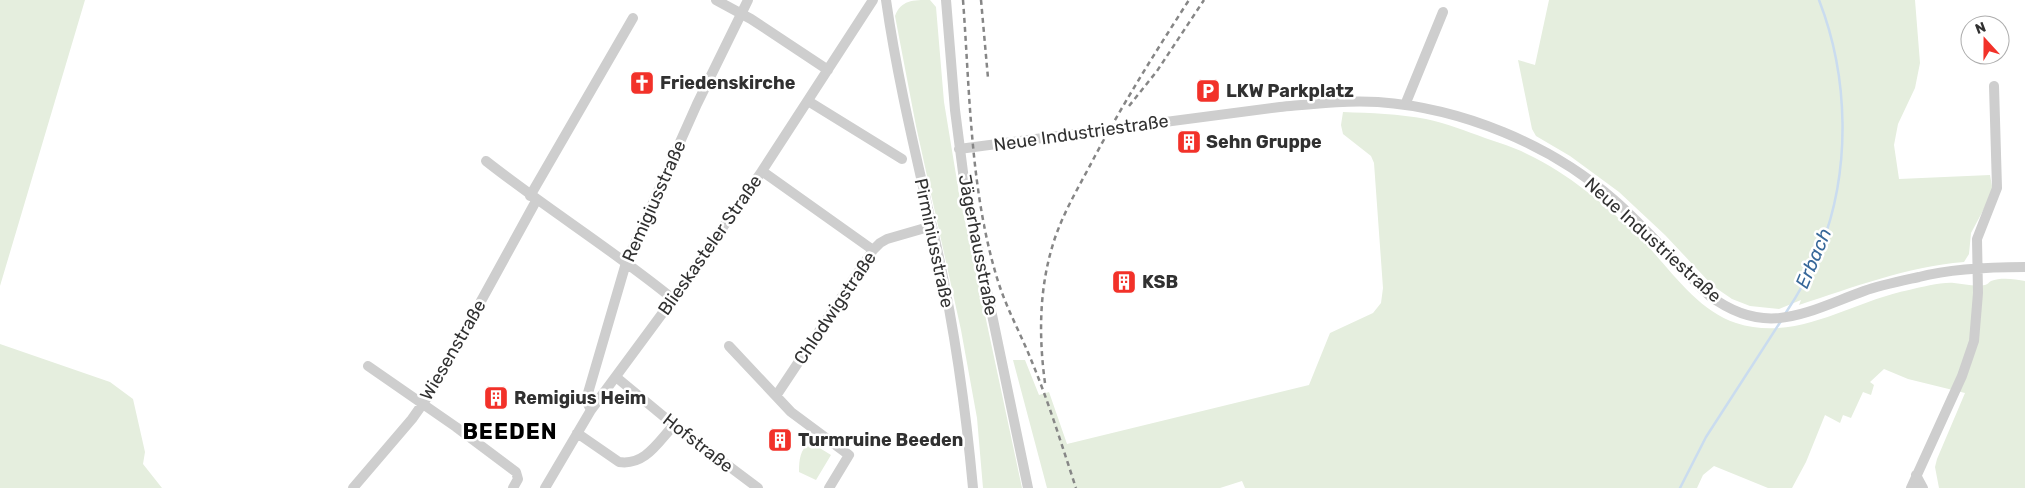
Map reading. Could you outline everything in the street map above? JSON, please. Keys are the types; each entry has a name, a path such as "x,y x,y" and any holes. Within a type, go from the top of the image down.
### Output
{"street":[{"path":"716,0 742,13 828,70"},
{"name":"Remigiusstraße","path":"591,410 587,402 588,393 626,263 697,104 748,0"},
{"name":"Blieskasteler Straße","path":"545,488 591,410 762,171 872,0"},
{"name":"Pirminiusstraße","path":"886,0 912,144 932,226 956,354 966,424 972,488"},
{"name":"Jägerhausstraße","path":"946,0 959,149 981,267 1028,488"},
{"path":"1405,105 1443,12"},
{"name":"Wiesenstraße","path":"353,488 424,404 533,198 634,18"},
{"path":"1911,488 1968,360 1977,320 1977,239 1997,188 1994,86"},
{"path":"808,101 902,159"},
{"name":"Neue Industriestraße","path":"959,149 1280,107 1345,102 1405,105 1427,109 1487,126 1558,160 1612,198 1644,227 1700,286 1721,304 1745,315 1773,318 1793,317 1865,291 1922,276 1977,269 2025,267"},
{"path":"486,161 533,198 626,263 672,299"},
{"path":"762,171 873,250"},
{"name":"Chlodwigstraße","path":"776,396 873,250 880,243 887,240 932,226"},
{"path":"729,346 804,423 849,455 829,488"},
{"path":"368,366 424,404 516,472 518,479 513,488"},
{"name":"Hofstraße","path":"616,377 754,487"},
{"path":"576,434 619,462 626,463 636,462 644,457 674,425"},
{"path":"1916,475 1923,488"}],"green space":[{"path":"0,0 85,0 0,286"},
{"path":"930,0 936,7 944,102 959,193 1022,488 983,488 977,418 961,330 916,126 895,16 901,7 908,2"},
{"path":"1549,0 1915,0 1920,63 1915,88 1898,124 1894,145 1899,179 1990,175 1993,192 1971,233 1969,254 1964,262 1901,273 1799,305 1801,300 1779,309 1750,306 1732,299 1713,286 1665,235 1619,192 1570,156 1536,136 1532,129 1518,60 1535,65"},
{"path":"1343,112 1416,117 1456,127 1512,147 1557,170 1585,190 1637,235 1694,297 1707,308 1736,323 1759,328 1781,328 1824,318 1888,295 1932,285 1954,283 1981,286 1995,280 2012,279 2025,281 2025,488 1939,488 1935,467 1937,459 1965,393 1908,379 1884,369 1870,382 1874,385 1871,395 1863,392 1851,418 1843,415 1840,423 1825,415 1806,462 1792,488 1768,488 1714,466 1703,475 1697,488 1245,488 1242,481 1220,488 1047,488 1013,360 1025,360 1039,395 1049,392 1067,444 1309,385 1330,333 1373,313 1381,303 1383,288 1374,163 1371,156 1343,134 1341,125"},
{"path":"0,344 110,382 133,399 145,452 143,464 162,488 0,488"},
{"path":"810,442 831,455 816,480 799,472 801,455 804,448"}],"waterway":[{"name":"Erbach","path":"1785,314 1814,264 1831,217 1838,187 1842,124 1841,92 1829,30 1819,0"},
{"name":"Erbach","path":"1680,488 1706,437 1781,321"}],"railway":[{"path":"963,0 972,140 981,210 988,244 997,278 1038,377 1076,488"},
{"path":"981,0 988,78"},
{"path":"1045,383 1041,333 1042,300 1047,267 1059,226 1117,116 1189,0"},
{"path":"1129,106 1157,71 1204,0"}],"place":[{"name":"Friedenskirche","path":"642,83"},
{"name":"LKW Parkplatz","path":"1208,91"},
{"name":"Sehn Gruppe","path":"1189,142"},
{"name":"KSB","path":"1124,282"},
{"name":"Remigius Heim","path":"496,398"},
{"name":"Turmruine Beeden","path":"780,440"}],"district":[{"name":"BEEDEN","path":"510,431"}]}
